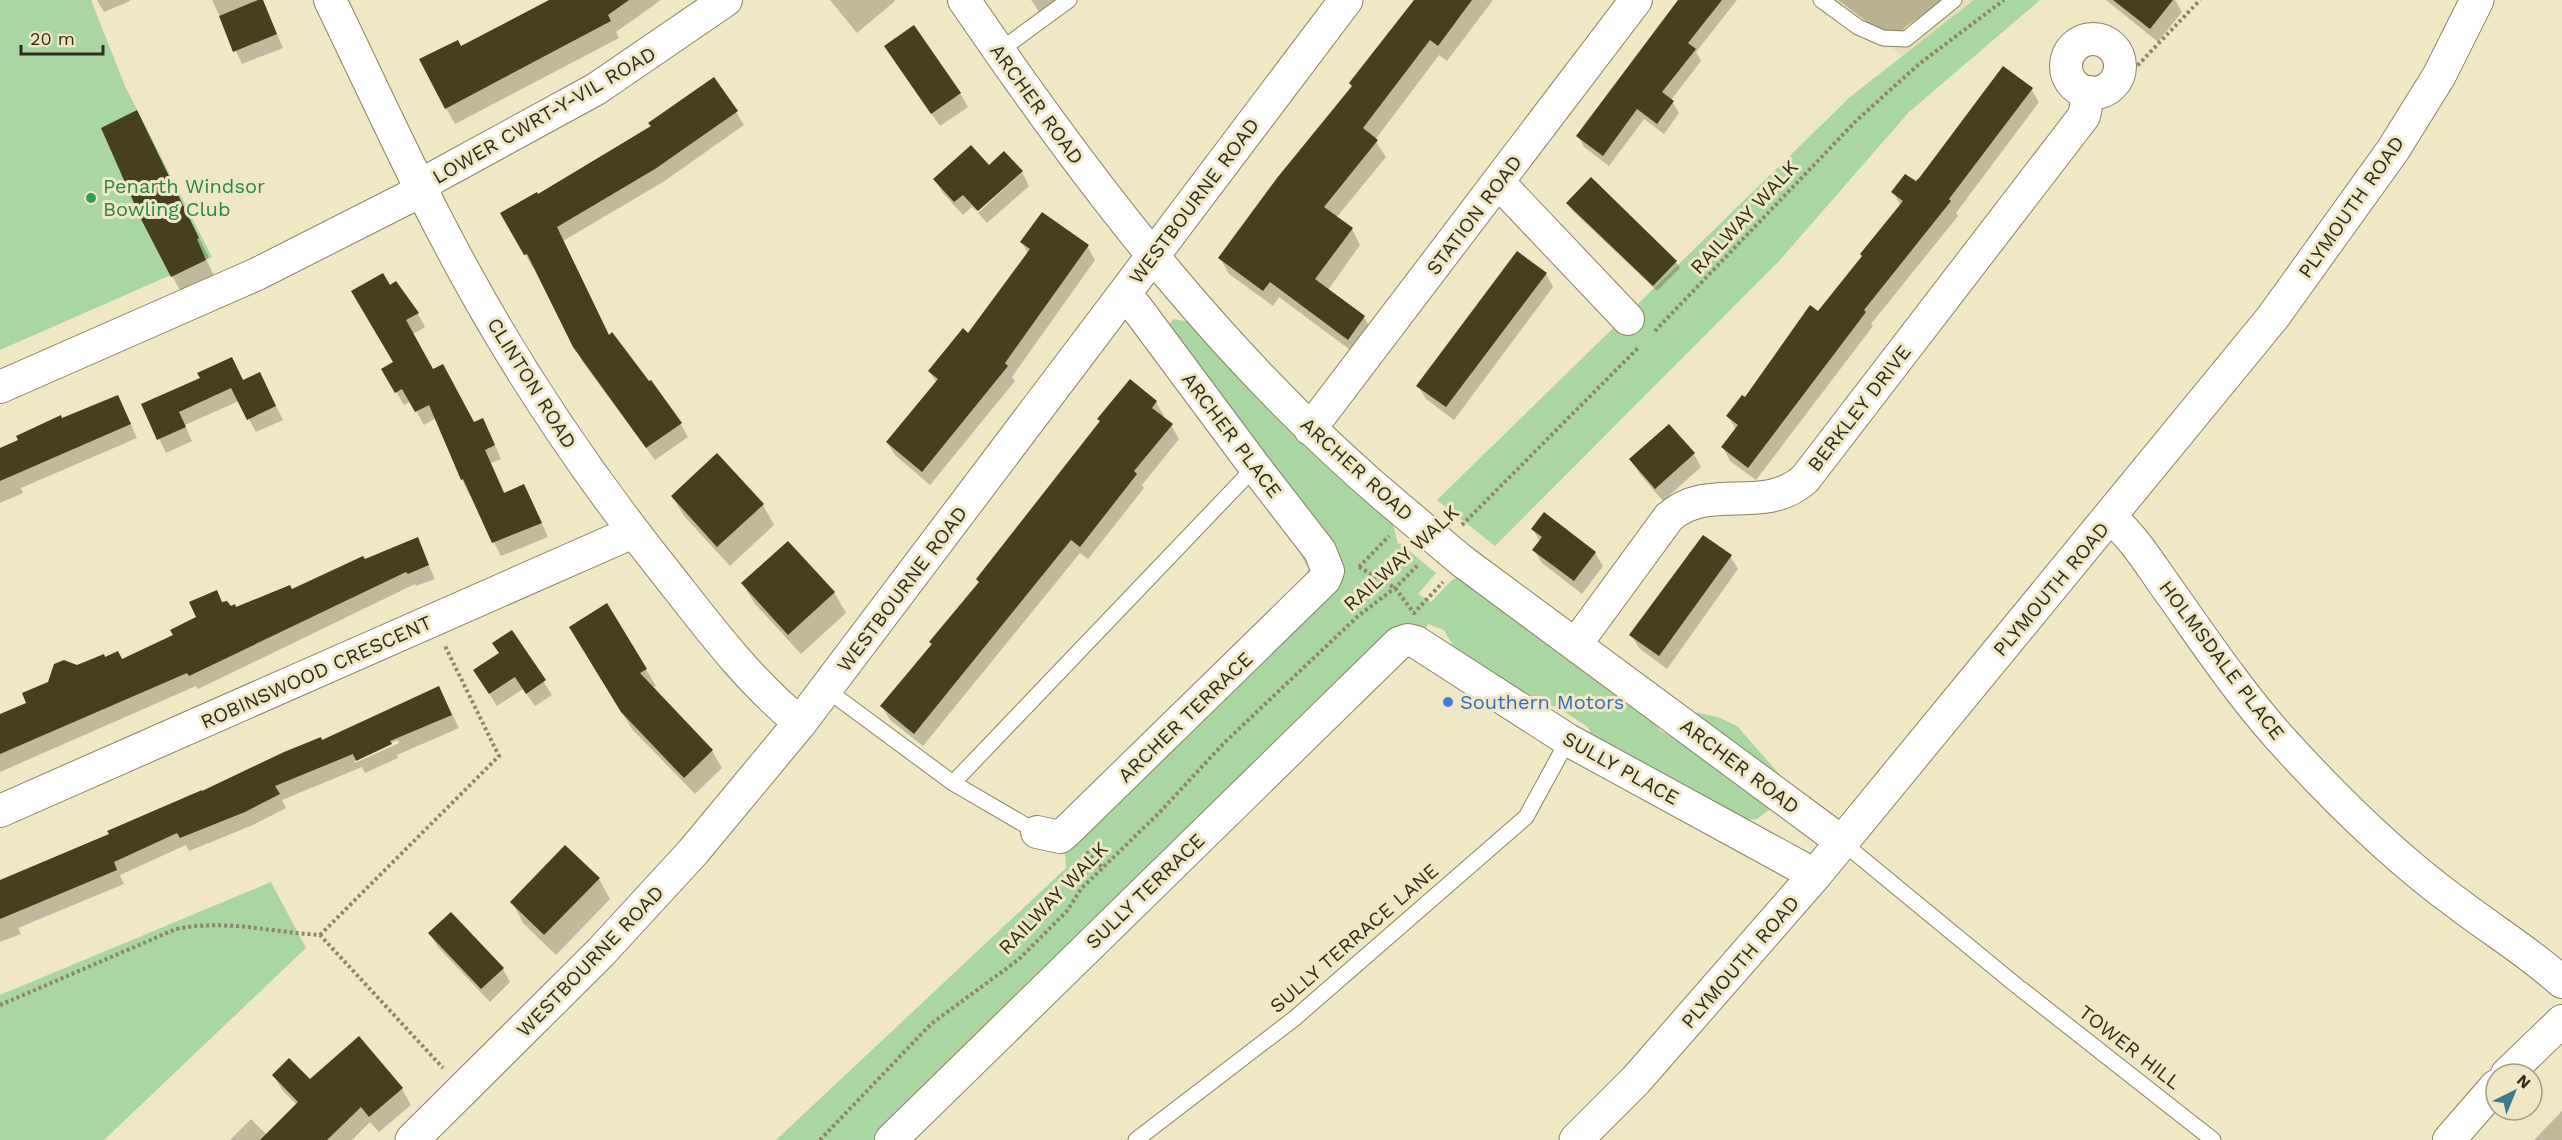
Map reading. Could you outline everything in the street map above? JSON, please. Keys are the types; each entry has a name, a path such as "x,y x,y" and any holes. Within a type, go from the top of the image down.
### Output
{"street":[{"name":"CLINTON ROAD","path":"330,0 465,273 555,423 633,532 724,646 757,684 800,723"},
{"name":"LOWER CWRT-Y-VIL ROAD","path":"421,188 435,177 596,88 726,0"},
{"name":"ARCHER ROAD","path":"964,0 1062,141 1164,271 1399,524 1454,570 1576,644 1842,842"},
{"name":"WESTBOURNE ROAD","path":"412,1140 570,985 617,935 693,852 800,723 1346,0"},
{"name":"STATION ROAD","path":"1310,429 1636,0"},
{"name":"PLYMOUTH ROAD","path":"1576,1140 1636,1080 1815,875 2273,317 2392,150 2439,76 2477,0"},
{"path":"2097,39 2113,48 2120,64 2119,73 2109,88 2102,92 2090,92 2077,87 2067,73 2068,56 2079,42 2097,39"},
{"name":"BERKLEY DRIVE","path":"1576,644 1669,517 1680,507 1710,499 1779,495 1793,489 1805,479 2084,116 2090,92"},
{"path":"1499,183 1642,331"},
{"path":"0,387 257,274 407,198 421,188"},
{"name":"ARCHER PLACE","path":"1123,295 1136,307 1320,551 1328,571 1325,579"},
{"name":"HOLMSDALE PLACE","path":"2110,518 2134,539 2236,685 2309,770 2354,816 2396,853 2456,903 2519,946 2562,982"},
{"name":"ROBINSWOOD CRESCENT","path":"0,811 633,532"},
{"name":"ARCHER TERRACE","path":"1037,832 1060,837 1066,832 1325,579"},
{"name":"SULLY PLACE","path":"1400,643 1408,640 1416,642 1568,740 1815,875"},
{"name":"SULLY TERRACE","path":"891,1140 1400,643"},
{"path":"2519,1062 2562,1021"},
{"path":"2450,1140 2484,1100"}],"lane":[{"path":"999,51 1070,0"},
{"path":"1821,0 1858,27 1883,38 1906,39 1954,0"},
{"path":"953,783 1255,467"},
{"path":"827,690 953,783 1037,832"},
{"name":"SULLY TERRACE LANE","path":"1136,1140 1296,1018 1526,817 1568,740"},
{"name":"TOWER HILL","path":"1842,842 2019,987 2213,1140"}],"path":[{"name":"RAILWAY WALK","path":"1457,529 1642,331 1857,120 1913,69 2004,0"},
{"path":"2120,64 2137,66 2200,0"},
{"path":"1399,524 1359,567 1395,588 1414,613 1454,570"},
{"name":"RAILWAY WALK","path":"820,1140 931,1024 1018,960 1067,911 1081,889 1160,812 1223,744 1358,616 1395,588 1426,559"},
{"path":"320,935 499,756 433,621"},
{"path":"0,1005 176,929 201,924 242,925 278,932 320,935 464,1090"}],"shaded area":[{"path":"1826,0 1979,0 1902,56"}],"green space":[{"name":"Penarth Windsor Bowling Club","path":"0,0 91,0 125,86 212,257 0,350"},
{"path":"1974,0 2040,0 1909,112 1780,260 1495,546 1437,500 1850,97"},
{"path":"1174,319 1190,322 1391,517 1398,544 1400,543 1436,573 1418,594 1431,602 1452,580 1461,576 1655,712 1659,730 1688,745 1695,726 1694,712 1718,717 1737,726 1780,775 1774,785 1772,808 1757,819 1738,821 1716,812 1703,795 1596,745 1588,727 1555,706 1535,709 1459,656 1444,630 1428,624 1423,634 1189,829 873,1140 776,1140 1066,868 1065,853 1152,770 1303,591 1308,569 1282,516 1158,336"},
{"path":"271,882 306,948 104,1140 0,1140 0,995"}],"building":[{"path":"263,0 277,34 233,52 219,16"},
{"path":"549,0 629,0 608,15 611,21 445,109 419,59 458,40 461,46"},
{"path":"1414,0 1472,0 1438,46 1430,40 1363,128 1378,140 1324,207 1353,228 1315,279 1365,316 1348,340 1270,282 1263,291 1218,258 1277,178 1352,86 1349,83"},
{"path":"1678,0 1722,0 1688,43 1696,49 1662,92 1674,101 1657,124 1637,109 1603,156 1576,136"},
{"path":"2113,0 2173,0 2150,29"},
{"path":"914,25 961,93 931,114 884,46"},
{"path":"2003,66 2033,88 1949,199 1951,201 1864,310 1866,312 1748,468 1721,447 1738,425 1726,416 1742,395 1745,397 1810,305 1818,311 1903,201 1891,192 1905,174 1916,181 1920,177"},
{"path":"714,77 738,111 655,169 557,227 609,335 612,332 682,423 646,448 573,347 527,254 524,255 500,213 537,192 538,194 651,126 648,123"},
{"path":"137,110 199,238 197,239 206,260 171,277 142,221 101,128"},
{"path":"971,145 989,165 1004,151 1023,171 978,211 963,195 954,202 933,179"},
{"path":"1591,177 1677,261 1653,286 1566,203"},
{"path":"1042,212 1089,245 1005,363 1008,366 922,472 886,442 938,379 928,371 963,328 968,333 1030,249 1020,242"},
{"path":"1517,251 1547,273 1446,407 1416,386"},
{"path":"383,273 390,285 396,281 419,313 406,320 433,369 443,364 474,422 483,418 495,445 485,450 504,493 524,484 542,523 492,543 463,479 461,480 429,405 415,412 402,389 395,393 381,369 393,362 351,291"},
{"path":"232,357 243,380 260,372 276,406 247,420 231,388 179,412 186,427 157,440 141,404 200,378 197,373"},
{"path":"1130,379 1157,401 1152,408 1173,424 1134,471 1137,474 1080,547 1071,540 914,734 880,706 932,644 929,642 979,582 976,579 1100,421 1097,419"},
{"path":"118,395 131,424 0,481 0,448 18,440 16,436 61,415 62,418"},
{"path":"1669,424 1695,453 1655,489 1629,459"},
{"path":"717,453 764,504 717,547 671,496"},
{"path":"1544,512 1596,552 1574,581 1532,550 1542,537 1531,529"},
{"path":"1703,535 1732,555 1659,656 1629,635"},
{"path":"418,537 429,565 408,574 406,572 189,676 187,673 0,754 0,714 26,703 22,693 48,682 54,664 64,660 77,665 118,651 122,659 173,635 170,630 196,617 189,602 217,590 222,602 227,601 231,606 235,604 236,607 290,585 292,589 363,556 365,559"},
{"path":"788,541 835,592 788,635 741,583"},
{"path":"607,603 647,669 640,673 713,750 684,778 621,712 569,627"},
{"path":"512,630 546,680 526,694 515,677 489,694 473,670 499,653 492,643"},
{"path":"439,686 452,715 390,741 392,744 356,761 353,754 275,786 280,794 245,812 180,838 177,833 114,862 117,870 0,919 0,880 109,834 107,831 202,791 284,752 321,737 322,740"},
{"path":"565,845 600,878 544,935 510,902"},
{"path":"451,912 504,968 481,989 428,933"},
{"path":"359,1036 403,1088 369,1117 361,1107 327,1140 260,1140 298,1102 272,1075 289,1058 310,1079"}],"place":[{"name":"Penarth Windsor Bowling Club","path":"91,198"},
{"name":"Southern Motors","path":"1448,702"}]}
